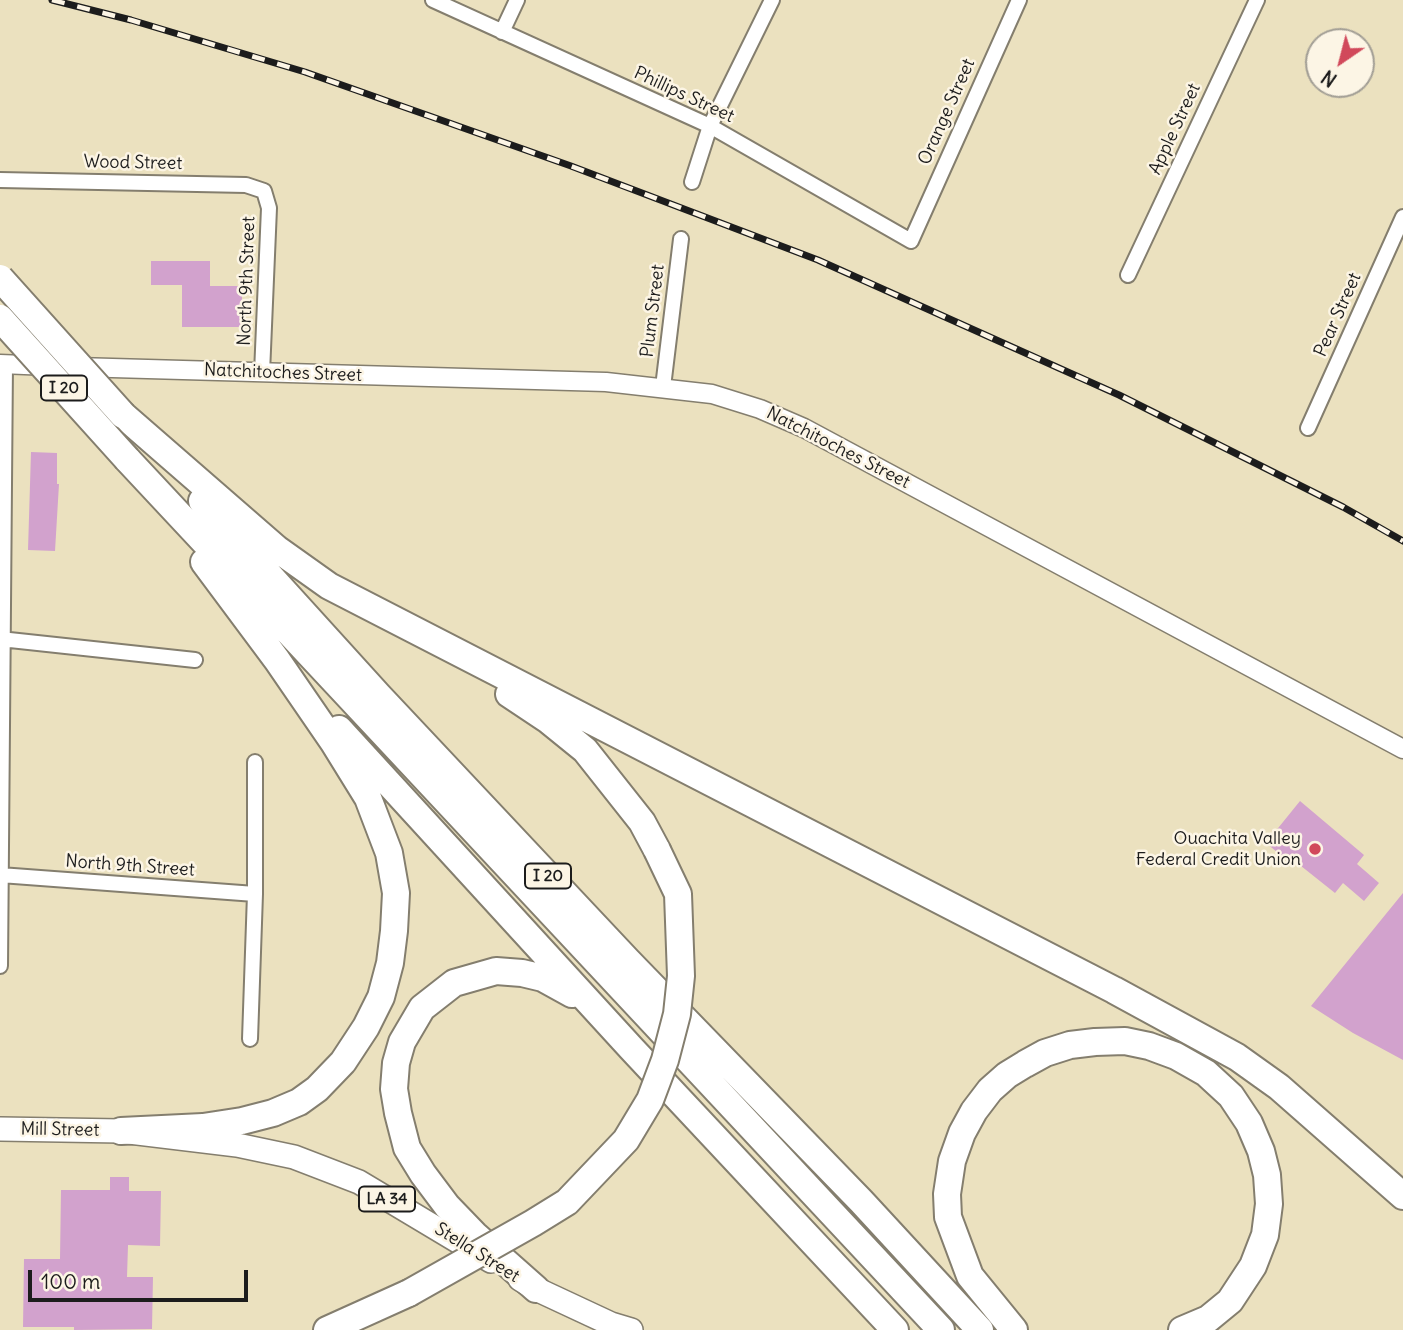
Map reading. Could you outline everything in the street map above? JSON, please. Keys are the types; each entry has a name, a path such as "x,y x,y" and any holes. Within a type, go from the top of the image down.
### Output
{"highway":[{"name":"I 20","path":"0,278 378,695 628,961 861,1201 980,1330"},
{"name":"I 20","path":"0,318 127,459 941,1330"},
{"path":"123,415 277,549 329,586 485,677 548,720 585,750 642,822 678,894 681,975 677,1014 650,1100 625,1140 566,1202 409,1293 327,1330"},
{"path":"121,1131 242,1121 273,1113 299,1102 317,1089 343,1062 366,1027 380,997 390,963 396,893 388,853 368,798 334,743 277,660 127,459"},
{"path":"329,586 1114,990 1237,1057 1289,1095 1403,1196"},
{"path":"277,660 631,1048 895,1330"},
{"path":"536,1289 475,1236 447,1206 407,1148 394,1089 396,1063 402,1042 422,1008 438,995 454,983 496,971 543,978 569,992 631,1048"},
{"path":"1014,1330 970,1276 948,1216 947,1194 952,1161 961,1133 990,1090 1025,1064 1045,1053 1070,1045 1125,1041 1176,1056 1206,1073 1231,1096 1249,1123 1261,1150 1267,1175 1269,1204 1265,1235 1253,1266 1230,1301 1208,1319 1182,1330"}],"main road":[{"name":"Mill Street","path":"0,1129 121,1131"},
{"name":"Stella Street","path":"121,1131 237,1145 294,1157 359,1182 536,1289 611,1324 631,1330"}],"street":[{"name":"Phillips Street","path":"433,0 710,126 911,241"},
{"path":"502,32 517,0"},
{"path":"692,183 710,126 772,0"},
{"name":"Orange Street","path":"911,241 1019,0"},
{"name":"Apple Street","path":"1128,275 1257,0"},
{"name":"Wood Street","path":"0,180 246,185 264,191"},
{"name":"North 9th Street","path":"262,373 269,208 264,191"},
{"name":"Pear Street","path":"1308,428 1403,217"},
{"name":"Plum Street","path":"663,387 681,239"},
{"path":"0,966 3,365"},
{"name":"Natchitoches Street","path":"3,365 593,382 712,394 760,409 804,428 1403,749"},
{"path":"1,640 195,660"},
{"path":"250,1039 255,894 255,762"},
{"name":"North 9th Street","path":"1,875 255,894"}],"building":[{"path":"151,261 210,261 210,286 242,286 242,327 182,327 182,285 151,285"},
{"path":"31,452 57,453 59,484 55,551 28,550"},
{"name":"Ouachita Valley Federal Credit Union","path":"1300,801 1364,855 1357,864 1379,883 1364,901 1343,883 1335,893 1296,862 1293,865 1266,843"},
{"path":"1403,893 1403,1060 1311,1006"},
{"path":"110,1177 129,1177 129,1191 161,1191 160,1246 128,1245 127,1277 153,1277 152,1329 74,1330 74,1327 23,1327 24,1259 60,1259 61,1190 110,1190"}],"railway":[{"path":"52,0 131,20 305,72 571,166 818,260 1119,395 1343,507 1403,541"}],"place":[{"name":"Ouachita Valley Federal Credit Union","path":"1315,849"}]}
